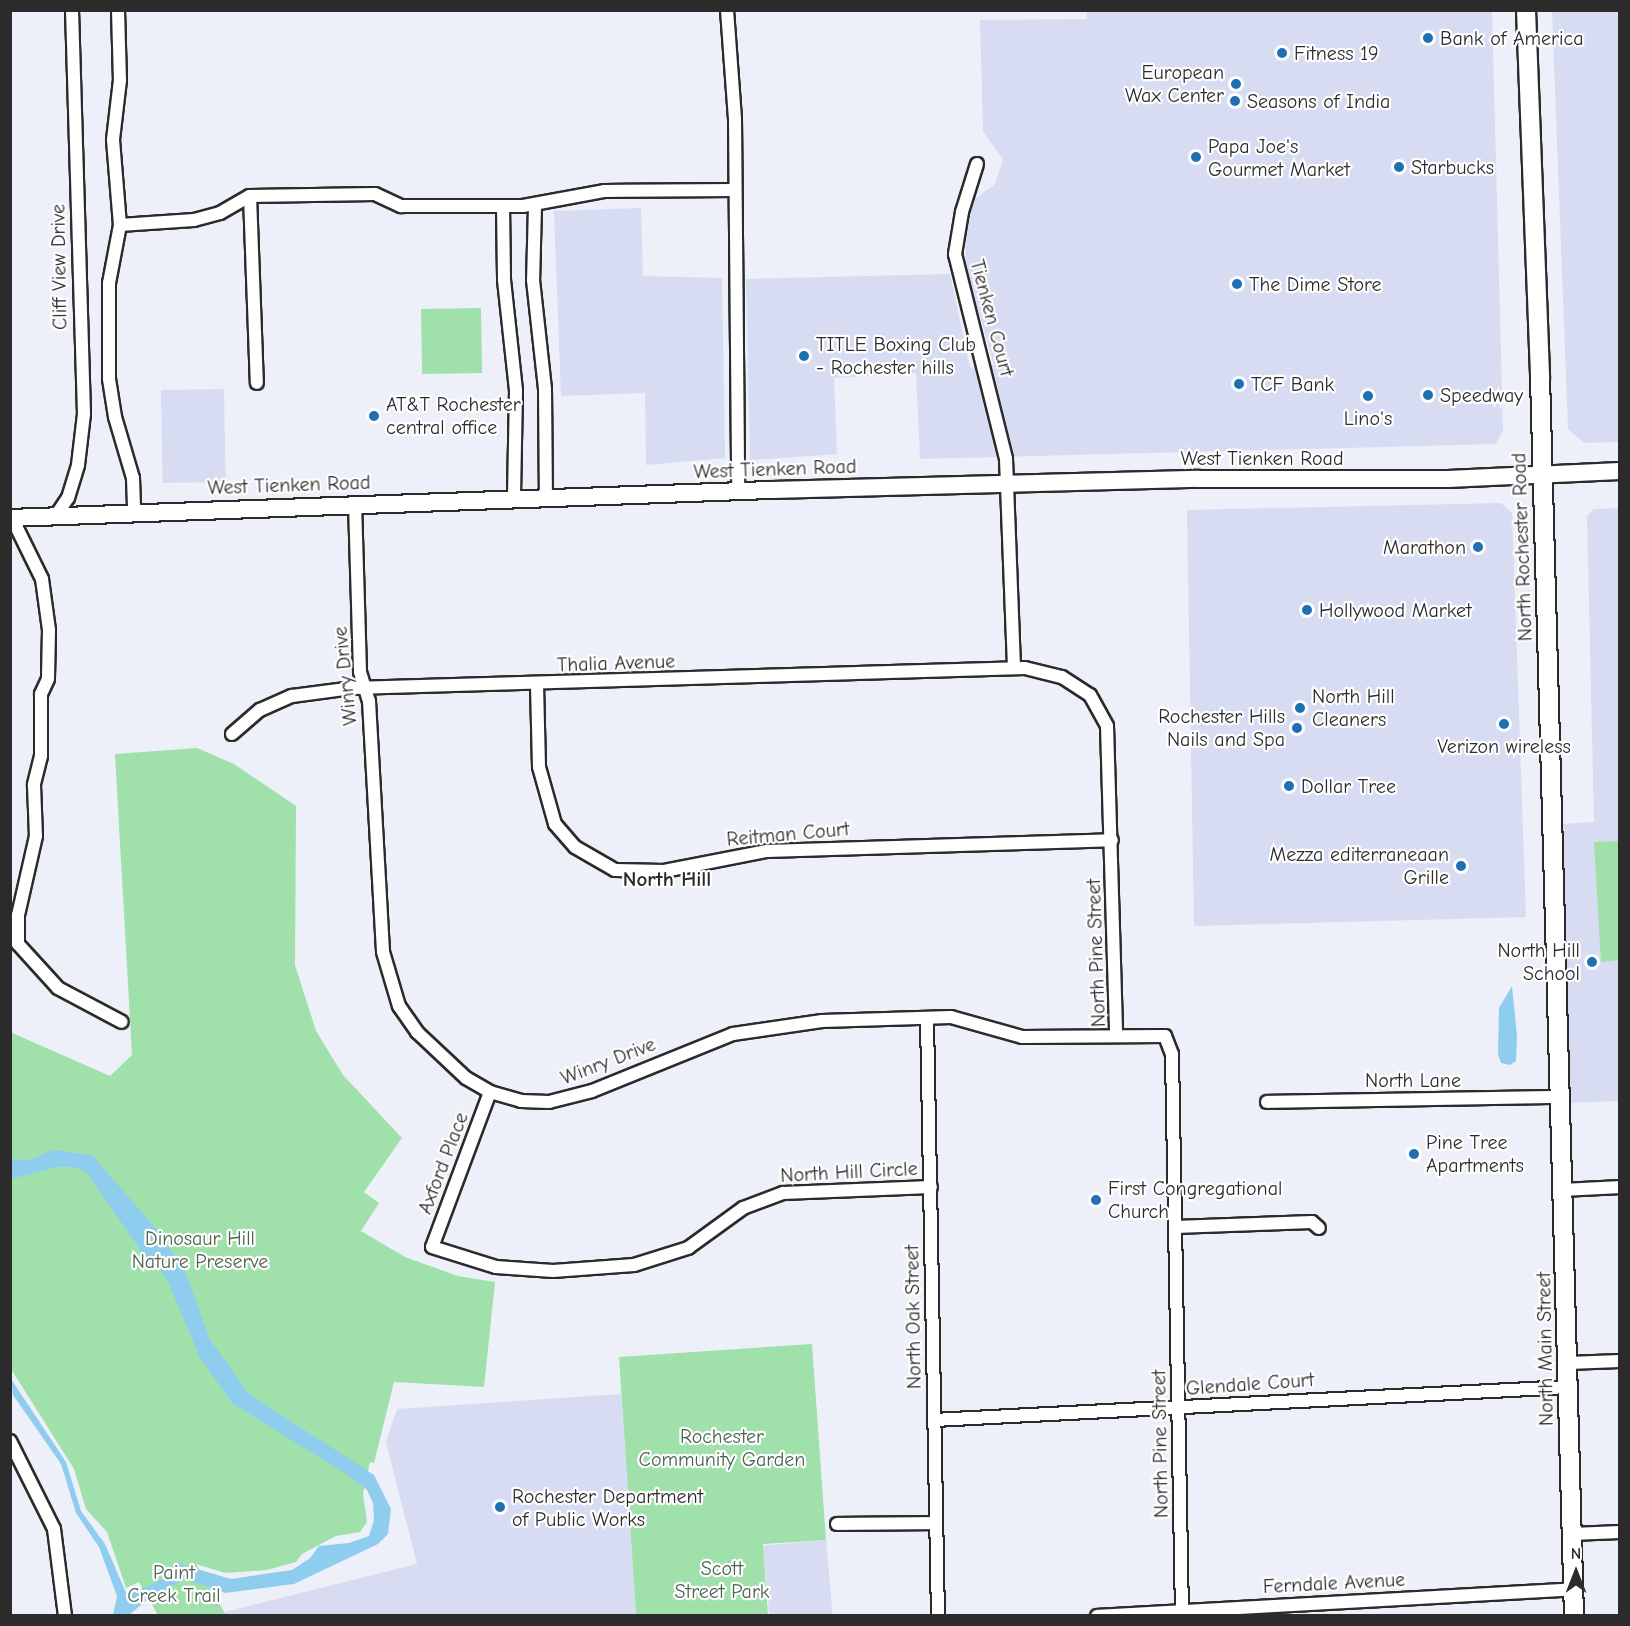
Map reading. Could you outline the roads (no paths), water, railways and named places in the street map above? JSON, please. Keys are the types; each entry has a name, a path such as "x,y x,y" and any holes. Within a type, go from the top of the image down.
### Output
{"main road":[{"name":"North Rochester Road","path":"1526,10 1542,475 1558,1089"},
{"name":"West Tienken Road","path":"11,518 546,497 1007,484 1542,475 1620,471"},
{"name":"North Main Street","path":"1558,1089 1569,1387 1574,1616"}],"street":[{"name":"Cliff View Drive","path":"55,517 68,498 78,465 84,414 72,10"},
{"path":"118,10 120,80 113,140 120,225 109,283 109,379 115,417 132,478 134,512"},
{"path":"727,10 735,119 738,492"},
{"name":"Tienken Court","path":"977,164 962,212 955,254 999,421 1007,484"},
{"path":"120,225 194,220 220,213 250,196 375,194 401,206 536,206 604,191 735,190"},
{"path":"250,196 257,383"},
{"path":"503,206 504,280 516,391 514,499"},
{"path":"536,206 533,280 544,388 546,497"},
{"path":"1007,484 1014,668"},
{"name":"Winry Drive","path":"355,503 364,687 369,701 383,952 390,984 417,1032 440,1057 490,1092 521,1101 549,1102 592,1091 706,1043 757,1029 959,1018 1022,1036 1116,1036"},
{"path":"11,518 42,579 50,630 48,679 40,694 41,756 34,785 35,846 18,915 18,944 58,988 122,1022"},
{"name":"Thalia Avenue","path":"232,734 260,710 291,696 364,687 537,685 1014,668"},
{"name":"North Pine Street","path":"1014,668 1043,671 1080,685 1101,709 1110,756 1116,1036 1165,1036 1170,1043 1176,1227 1182,1613"},
{"name":"Reitman Court","path":"537,685 539,767 555,824 575,847 615,870 664,872 767,851 1112,840"},
{"name":"North Oak Street","path":"927,1018 938,1616"},
{"name":"North Lane","path":"1268,1102 1558,1089"},
{"name":"Axford Place","path":"432,1247 490,1092"},
{"name":"North Hill Circle","path":"432,1247 485,1264 523,1270 634,1265 688,1248 744,1208 783,1193 930,1187"},
{"path":"1563,1190 1620,1187"},
{"path":"1176,1227 1312,1222 1319,1228"},
{"path":"1568,1364 1620,1361"},
{"name":"Glendale Court","path":"934,1420 1569,1387"},
{"path":"10,1441 54,1529 65,1616"},
{"path":"837,1524 936,1523"},
{"path":"1572,1534 1620,1532"},
{"name":"Ferndale Avenue","path":"1097,1616 1182,1613 1574,1589"}],"water":[{"path":"1512,986 1517,1036 1516,1061 1510,1065 1501,1063 1498,1054 1499,1008"},
{"path":"53,1150 92,1155 159,1232 186,1273 209,1338 249,1394 374,1475 391,1509 388,1534 378,1544 294,1584 225,1593 185,1579 147,1600 129,1615 113,1615 117,1596 99,1547 76,1513 61,1464 13,1395 11,1379 66,1462 81,1511 105,1544 127,1595 168,1577 173,1566 180,1564 231,1579 292,1570 310,1558 319,1546 349,1543 369,1536 374,1520 373,1503 367,1490 351,1477 232,1403 199,1356 166,1277 142,1252 86,1172 73,1167 58,1167 11,1179 11,1159 29,1160"}],"place":[{"name":"Bank of America","path":"1428,38"},
{"name":"Fitness 19","path":"1282,53"},
{"name":"European Wax Center","path":"1236,84"},
{"name":"Seasons of India","path":"1235,101"},
{"name":"Papa Joe's Gourmet Market","path":"1196,157"},
{"name":"Starbucks","path":"1399,167"},
{"name":"The Dime Store","path":"1237,284"},
{"name":"TITLE Boxing Club - Rochester hills","path":"804,356"},
{"name":"TCF Bank","path":"1239,384"},
{"name":"Speedway","path":"1428,395"},
{"name":"Lino's","path":"1368,396"},
{"name":"AT&T Rochester central office","path":"374,416"},
{"name":"Marathon","path":"1478,547"},
{"name":"Hollywood Market","path":"1307,610"},
{"name":"North Hill Cleaners","path":"1300,708"},
{"name":"Verizon wireless","path":"1504,724"},
{"name":"Rochester Hills Nails and Spa","path":"1297,728"},
{"name":"Dollar Tree","path":"1289,786"},
{"name":"Mezza editerraneaan Grille","path":"1461,866"},
{"name":"North Hill School","path":"1592,962"},
{"name":"Pine Tree Apartments","path":"1414,1154"},
{"name":"First Congregational Church","path":"1096,1200"},
{"name":"Rochester Department of Public Works","path":"500,1507"}],"district":[{"name":"North Hill","path":"667,879"}],"park label":[{"name":"Dinosaur Hill Nature Preserve","path":"200,1250"},
{"name":"Rochester Community Garden","path":"722,1448"},
{"name":"Scott Street Park","path":"722,1580"},
{"name":"Paint Creek Trail","path":"174,1584"}]}
